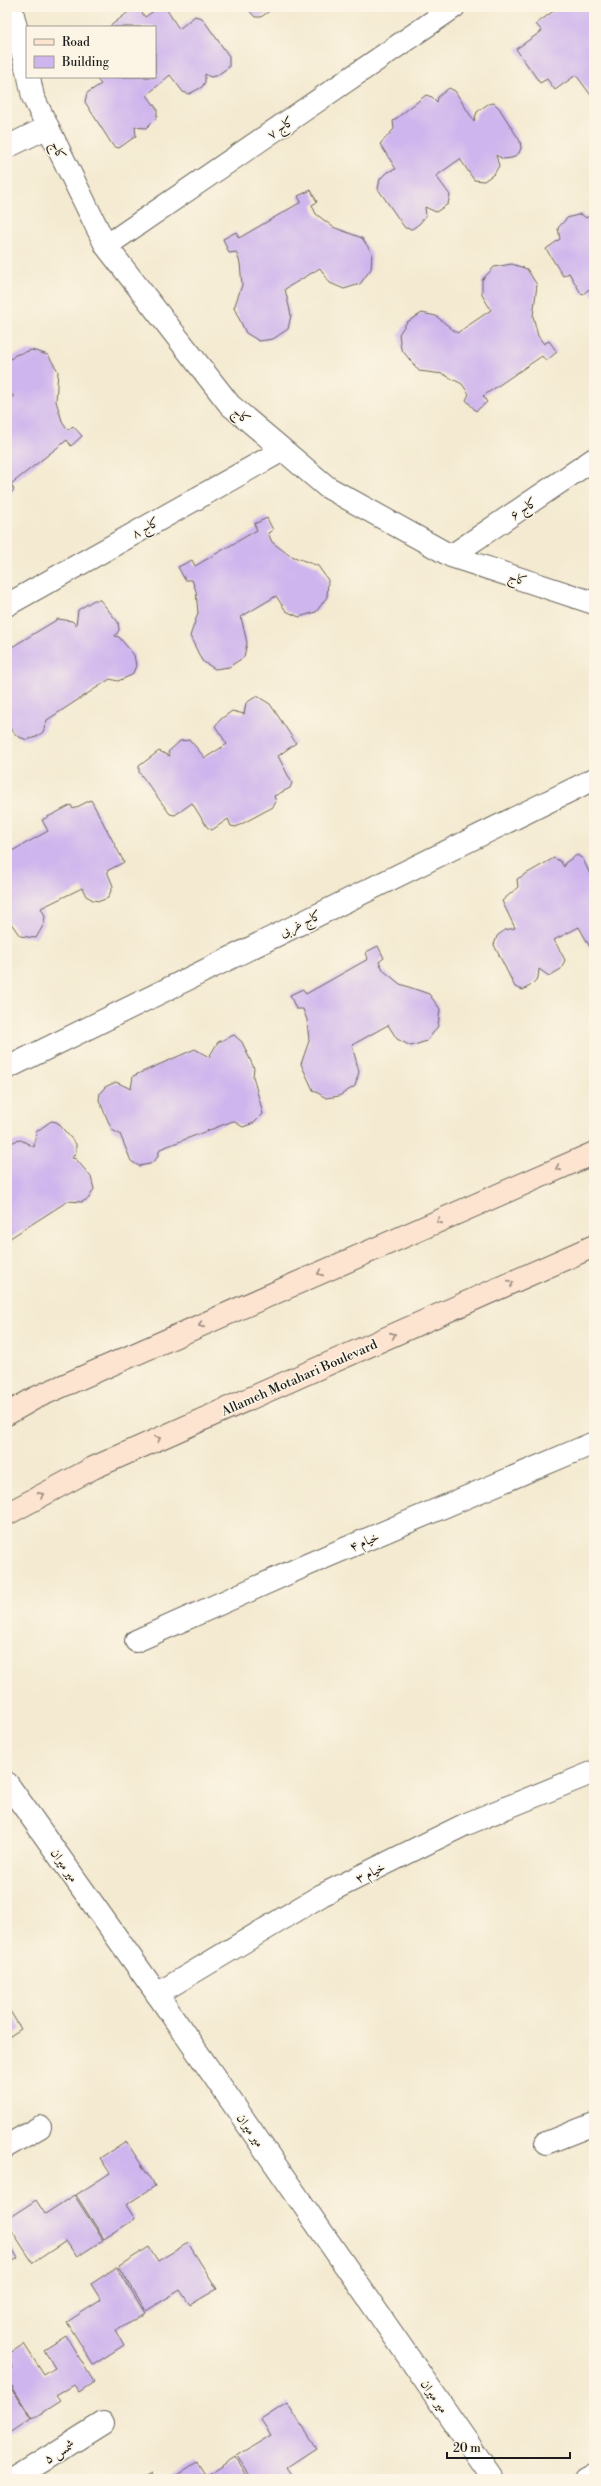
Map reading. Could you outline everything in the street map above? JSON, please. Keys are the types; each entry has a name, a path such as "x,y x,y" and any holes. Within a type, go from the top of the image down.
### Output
{"main road":[{"path":"7,1414 35,1398 594,1153"},
{"name":"Allameh Motahari Boulevard","path":"7,1514 93,1468 594,1246"}],"street":[{"path":"11,7 26,67"},
{"name":"کاج ۷","path":"106,246 454,7"},
{"name":"کاج","path":"28,78 33,96 106,246 230,405 327,487 451,556 594,603"},
{"path":"7,147 48,127"},
{"name":"کاج ۸","path":"7,606 283,450"},
{"name":"کاج ۶","path":"451,556 594,459"},
{"name":"کاج غربی","path":"7,1068 594,779"},
{"name":"خیام ۴","path":"136,1641 309,1564 594,1444"},
{"name":"خیام ۳","path":"157,1994 322,1895 464,1825 594,1772"},
{"name":"میر میران","path":"7,1783 157,1994 493,2479"},
{"path":"546,2144 594,2124"},
{"path":"7,2146 40,2127"},
{"name":"شمس ۵","path":"14,2479 103,2423"},
{"path":"585,2479 594,2474"}],"building":[{"path":"135,7 138,7 145,17 158,8 167,10 179,29 195,16 202,18 229,56 229,67 216,76 210,77 205,74 205,82 202,87 189,94 183,92 170,75 147,95 157,109 157,117 146,128 135,127 136,136 119,148 113,146 85,102 87,93 101,84 96,78 156,78 156,26 110,26"},
{"path":"246,7 275,7 261,17 255,17"},
{"path":"559,7 594,7 593,98 576,75 555,90 547,79 540,83 516,49 542,31 536,24"},
{"path":"449,88 455,91 474,121 477,112 488,104 494,103 499,108 520,141 521,148 519,153 512,158 503,159 496,155 499,166 494,174 484,181 474,180 460,159 436,176 450,195 448,204 436,212 425,207 426,216 419,224 412,229 405,228 378,189 380,179 387,172 396,169 380,144 394,129 393,121 426,95 432,97 437,102 438,97"},
{"path":"311,190 317,202 312,205 316,214 333,227 362,238 372,253 371,269 360,284 344,289 330,283 320,268 285,289 291,315 288,329 273,339 259,341 246,333 234,308 242,285 240,263 236,252 229,253 223,239 236,232 239,238 301,202 298,196"},
{"path":"594,212 594,298 589,289 582,295 569,273 563,276 546,249 560,239 558,228 567,218 581,214 586,218"},
{"path":"512,264 527,269 537,285 533,316 538,336 544,344 549,341 557,352 546,361 542,356 483,396 487,402 476,411 466,400 469,394 462,384 443,374 419,371 401,349 399,334 407,322 422,313 436,316 457,333 491,310 482,295 482,280 494,267"},
{"path":"32,350 48,355 58,371 56,401 62,421 68,430 73,426 82,436 71,446 67,440 11,484 14,490 7,496 7,402 14,397 7,388 7,363 15,355"},
{"path":"267,518 273,530 268,533 272,542 289,555 318,566 328,580 327,597 316,612 299,617 286,611 276,596 241,617 247,643 244,657 229,667 215,669 202,661 190,636 198,613 196,591 192,580 185,580 178,567 192,560 195,566 257,530 254,524"},
{"path":"94,600 100,600 118,622 119,630 115,636 119,637 134,655 136,666 132,675 118,681 110,679 47,720 43,732 36,737 27,740 17,736 7,725 7,650 58,619 72,621 76,625 78,610"},
{"path":"257,696 270,704 296,743 278,756 292,783 290,788 274,796 276,802 273,807 236,827 231,826 228,819 212,830 207,827 192,803 175,815 170,814 139,772 139,766 159,751 170,756 168,752 180,741 190,740 205,758 227,744 215,726 221,719 232,711 244,714 246,703"},
{"path":"91,800 124,862 107,871 113,886 108,898 100,901 93,900 86,896 82,888 41,908 45,916 44,924 36,938 20,936 10,922 7,923 7,842 12,851 48,831 42,820 71,805 73,809"},
{"path":"577,855 583,859 594,883 594,950 591,949 579,927 554,940 565,960 561,969 549,976 539,969 538,978 530,986 523,990 515,987 494,945 497,936 505,930 515,928 502,901 518,887 517,879 554,858 560,861 564,867 565,863"},
{"path":"378,946 384,958 379,962 384,971 400,984 429,994 440,1009 438,1026 427,1041 411,1046 397,1039 388,1025 352,1045 359,1072 355,1086 339,1096 326,1098 313,1090 301,1064 309,1041 307,1020 303,1009 296,1009 290,995 303,989 306,994 368,959 366,952"},
{"path":"234,1035 242,1042 254,1068 253,1076 263,1114 254,1123 243,1127 233,1121 160,1149 157,1158 150,1164 139,1166 131,1161 120,1134 112,1130 99,1100 100,1093 105,1087 116,1082 131,1089 133,1076 195,1049 209,1057 218,1042"},
{"path":"51,1121 57,1122 76,1144 76,1152 72,1158 76,1159 91,1177 94,1189 89,1198 82,1202 68,1201 7,1240 7,1146 15,1141 21,1140 34,1147 36,1132"},
{"path":"7,2006 21,2029 7,2038"},
{"path":"126,2141 155,2186 126,2205 135,2219 104,2239 76,2195 110,2173 100,2158"},
{"path":"74,2195 103,2240 77,2257 66,2241 33,2263 7,2223 7,2219 36,2200 45,2214"},
{"path":"7,2240 18,2258 7,2265"},
{"path":"188,2243 217,2289 190,2305 180,2290 146,2311 119,2266 149,2247 158,2261"},
{"path":"117,2267 145,2313 116,2331 124,2345 93,2365 67,2322 101,2300 91,2284"},
{"path":"66,2336 94,2382 79,2392 74,2385 56,2396 60,2401 32,2419 7,2378 7,2372 13,2368 7,2355 24,2344 44,2375 55,2368 44,2350"},
{"path":"7,2380 31,2419 7,2435"},
{"path":"287,2403 316,2448 287,2467 295,2479 252,2479 237,2456 271,2435 261,2420"},
{"path":"235,2457 249,2479 171,2479 197,2462 206,2476"},
{"path":"151,2474 154,2479 142,2479"}]}
